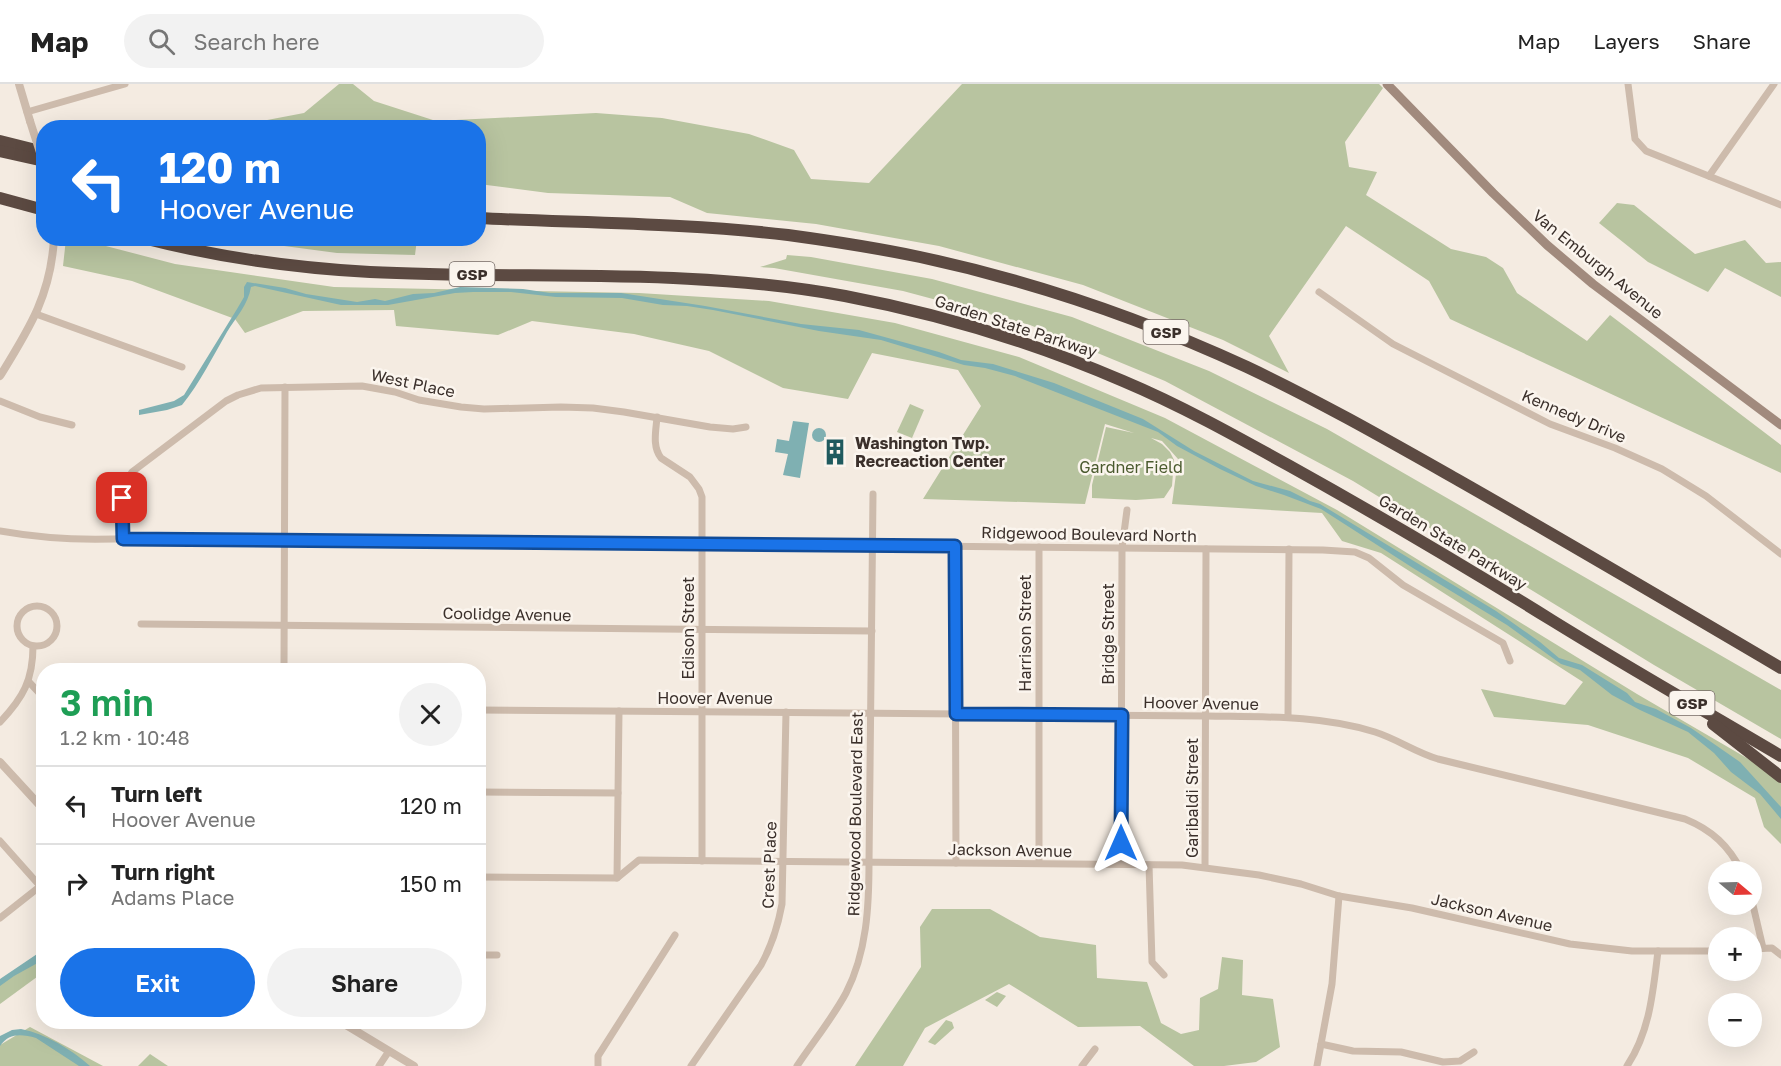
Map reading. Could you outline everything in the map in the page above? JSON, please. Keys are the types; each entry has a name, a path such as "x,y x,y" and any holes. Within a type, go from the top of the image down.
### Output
{"highway":[{"path":"0,141 36,150"},
{"path":"0,151 36,161"},
{"path":"0,198 36,208"},
{"name":"GSP","path":"486,218 707,228 787,235 840,243 920,257 980,271 1125,317 1249,368 1325,407 1492,500 1781,668"},
{"name":"Garden State Parkway","path":"180,246 251,260 340,270 393,273 660,276 739,282 845,296 948,319 1025,343 1125,381 1197,415 1407,532 1602,651 1781,756"},
{"path":"1602,651 1714,725 1781,777"}],"main road":[{"name":"Van Emburgh Avenue","path":"1387,84 1500,200 1554,251 1593,284 1781,425"}],"street":[{"path":"20,84 36,140"},
{"path":"28,116 125,84"},
{"path":"1628,84 1635,139 1640,146 1653,155 1666,158 1781,205"},
{"path":"1709,176 1774,84"},
{"path":"0,376 36,314 49,279 54,246"},
{"name":"Kennedy Drive","path":"1319,292 1393,344 1550,424 1615,448 1662,469 1706,496 1781,555"},
{"path":"36,314 182,367"},
{"name":"West Place","path":"123,539 122,498 132,472 232,398 261,388 362,386 395,392 419,400 461,407 484,409 593,408 710,427 746,428"},
{"path":"284,663 285,387"},
{"path":"0,401 40,417 72,425"},
{"name":"Edison Street","path":"657,417 655,442 658,453 666,462 690,477 699,489 703,506 702,861"},
{"name":"Ridgewood Boulevard East","path":"797,1066 846,993 859,960 867,917 870,862 873,494"},
{"path":"1122,548 1127,510"},
{"name":"Ridgewood Boulevard North","path":"0,531 78,540 873,545 1289,549 1355,552 1369,558 1403,585 1503,643 1510,662"},
{"path":"955,546 956,863"},
{"name":"Harrison Street","path":"1039,547 1039,863"},
{"name":"Bridge Street","path":"1121,864 1122,548"},
{"name":"Garibaldi Street","path":"1205,867 1206,549"},
{"path":"1288,717 1289,549"},
{"path":"40,607 55,618 56,630 50,641 33,646 22,639 17,626 18,619 27,609 40,607"},
{"name":"Coolidge Avenue","path":"141,624 872,631"},
{"path":"0,722 16,704 28,682 33,661 33,646"},
{"path":"28,682 36,690"},
{"name":"Hoover Avenue","path":"486,710 1288,717 1336,723 1376,732 1410,749 1438,759 1685,819 1709,831 1720,840 1736,861"},
{"path":"486,878 617,879 619,711"},
{"name":"Crest Place","path":"691,1066 770,950 781,913 786,712"},
{"path":"0,762 36,801"},
{"path":"486,792 618,793"},
{"path":"0,841 36,879"},
{"name":"Jackson Avenue","path":"617,879 639,860 1182,865 1259,875 1301,884 1339,896 1412,908 1570,944 1611,949 1708,951"},
{"path":"1149,865 1152,962 1164,975"},
{"path":"0,918 36,890"},
{"path":"1317,1066 1332,984 1339,896"},
{"path":"1755,915 1763,948 1772,948 1781,955"},
{"path":"598,1066 598,1056 675,935"},
{"path":"1627,1066 1646,1027 1658,951"},
{"path":"486,955 497,955"},
{"path":"353,1029 414,1066"},
{"path":"1322,1044 1353,1051 1401,1052 1443,1062 1460,1061 1474,1052"},
{"path":"1082,1066 1095,1049"},
{"path":"380,1066 389,1051"}],"green space":[{"path":"339,84 353,84 374,101 433,120 268,120 304,113"},
{"path":"962,84 1379,84 1383,88 1345,142 1349,167 1377,172 1366,195 1451,249 1486,257 1503,268 1517,293 1587,341 1610,315 1781,445 1781,473 1450,319 1429,281 1346,226 1269,336 1289,373 1223,340 1083,285 939,246 816,224 707,213 670,197 548,193 486,185 486,120 456,120 596,113 662,118 749,134 794,150 811,179 869,183"},
{"path":"1617,203 1634,205 1695,254 1745,240 1766,263 1781,262 1781,297 1725,268 1708,292 1648,262 1599,223"},
{"name":"Gardner Field","path":"65,246 106,246 175,264 334,287 639,293 769,301 895,323 1019,357 1165,418 1337,510 1637,694 1781,778 1781,844 1764,827 1755,798 1688,758 1588,725 1494,717 1481,689 1565,705 1583,682 1381,553 1342,541 1322,513 1172,504 1178,459 1162,441 1151,438 1162,444 1174,460 1172,486 1164,498 1136,500 1092,498 1092,485 1106,427 1134,433 1105,424 1085,504 923,499 981,406 958,370 872,353 848,399 783,388 709,351 634,334 532,321 498,335 396,326 394,310 303,311 245,333 235,319 132,281 63,266"},
{"path":"284,246 416,246 415,255 337,253"},
{"path":"787,255 811,257 932,279 1072,317 1209,371 1327,429 1781,690 1781,739 1654,665 1353,481 1165,381 1030,325 903,291 760,267 786,259"},
{"path":"910,404 924,410 912,438 897,432"},
{"path":"932,909 990,909 1040,937 1096,945 1097,978 1147,982 1161,1023 1181,1034 1199,1030 1200,998 1218,989 1222,957 1243,960 1242,995 1273,999 1280,1047 1256,1062 1224,1066 1194,1066 1140,1026 1078,1027 1009,984 925,1028 903,1066 855,1066 921,967 920,927"},
{"path":"36,956 36,978 0,1004 0,980"},
{"path":"997,992 1006,996 997,1007 985,1000"},
{"path":"946,1020 952,1022 954,1028 935,1045 928,1042"},
{"path":"30,1027 103,1066 0,1066 0,1045"},
{"path":"150,1054 168,1066 138,1066"}],"water":[{"path":"247,282 357,302 375,299 385,301 460,287 523,289 550,293 621,293 801,324 859,330 961,360 993,364 1054,383 1143,419 1194,451 1253,481 1290,491 1320,504 1496,611 1559,658 1582,665 1627,693 1635,702 1656,709 1691,728 1740,762 1781,807 1781,819 1760,794 1731,772 1714,753 1688,732 1612,695 1580,670 1561,664 1507,625 1321,509 1256,486 1220,469 1177,446 1158,432 1015,376 964,365 881,340 819,331 713,310 622,298 473,292 388,305 341,305 255,286 251,287 244,305 182,405 139,415 139,410 174,401 184,395 244,297 244,287"},
{"path":"793,421 809,423 800,478 783,475 788,454 775,452 777,439 789,441"},
{"path":"816,428 822,428 826,435 822,442 816,442 812,438 812,432"},
{"path":"36,955 36,964 0,986 0,979"},
{"path":"21,1029 40,1034 58,1043 90,1066 79,1066 36,1038 20,1035 11,1037 0,1046 0,1036 12,1030"}],"place":[{"name":"Washington Twp. Recreaction Center","path":"835,452"}],"route":[{"path":"122,498 123,539 955,546 956,714 1122,715 1121,843"}]}
